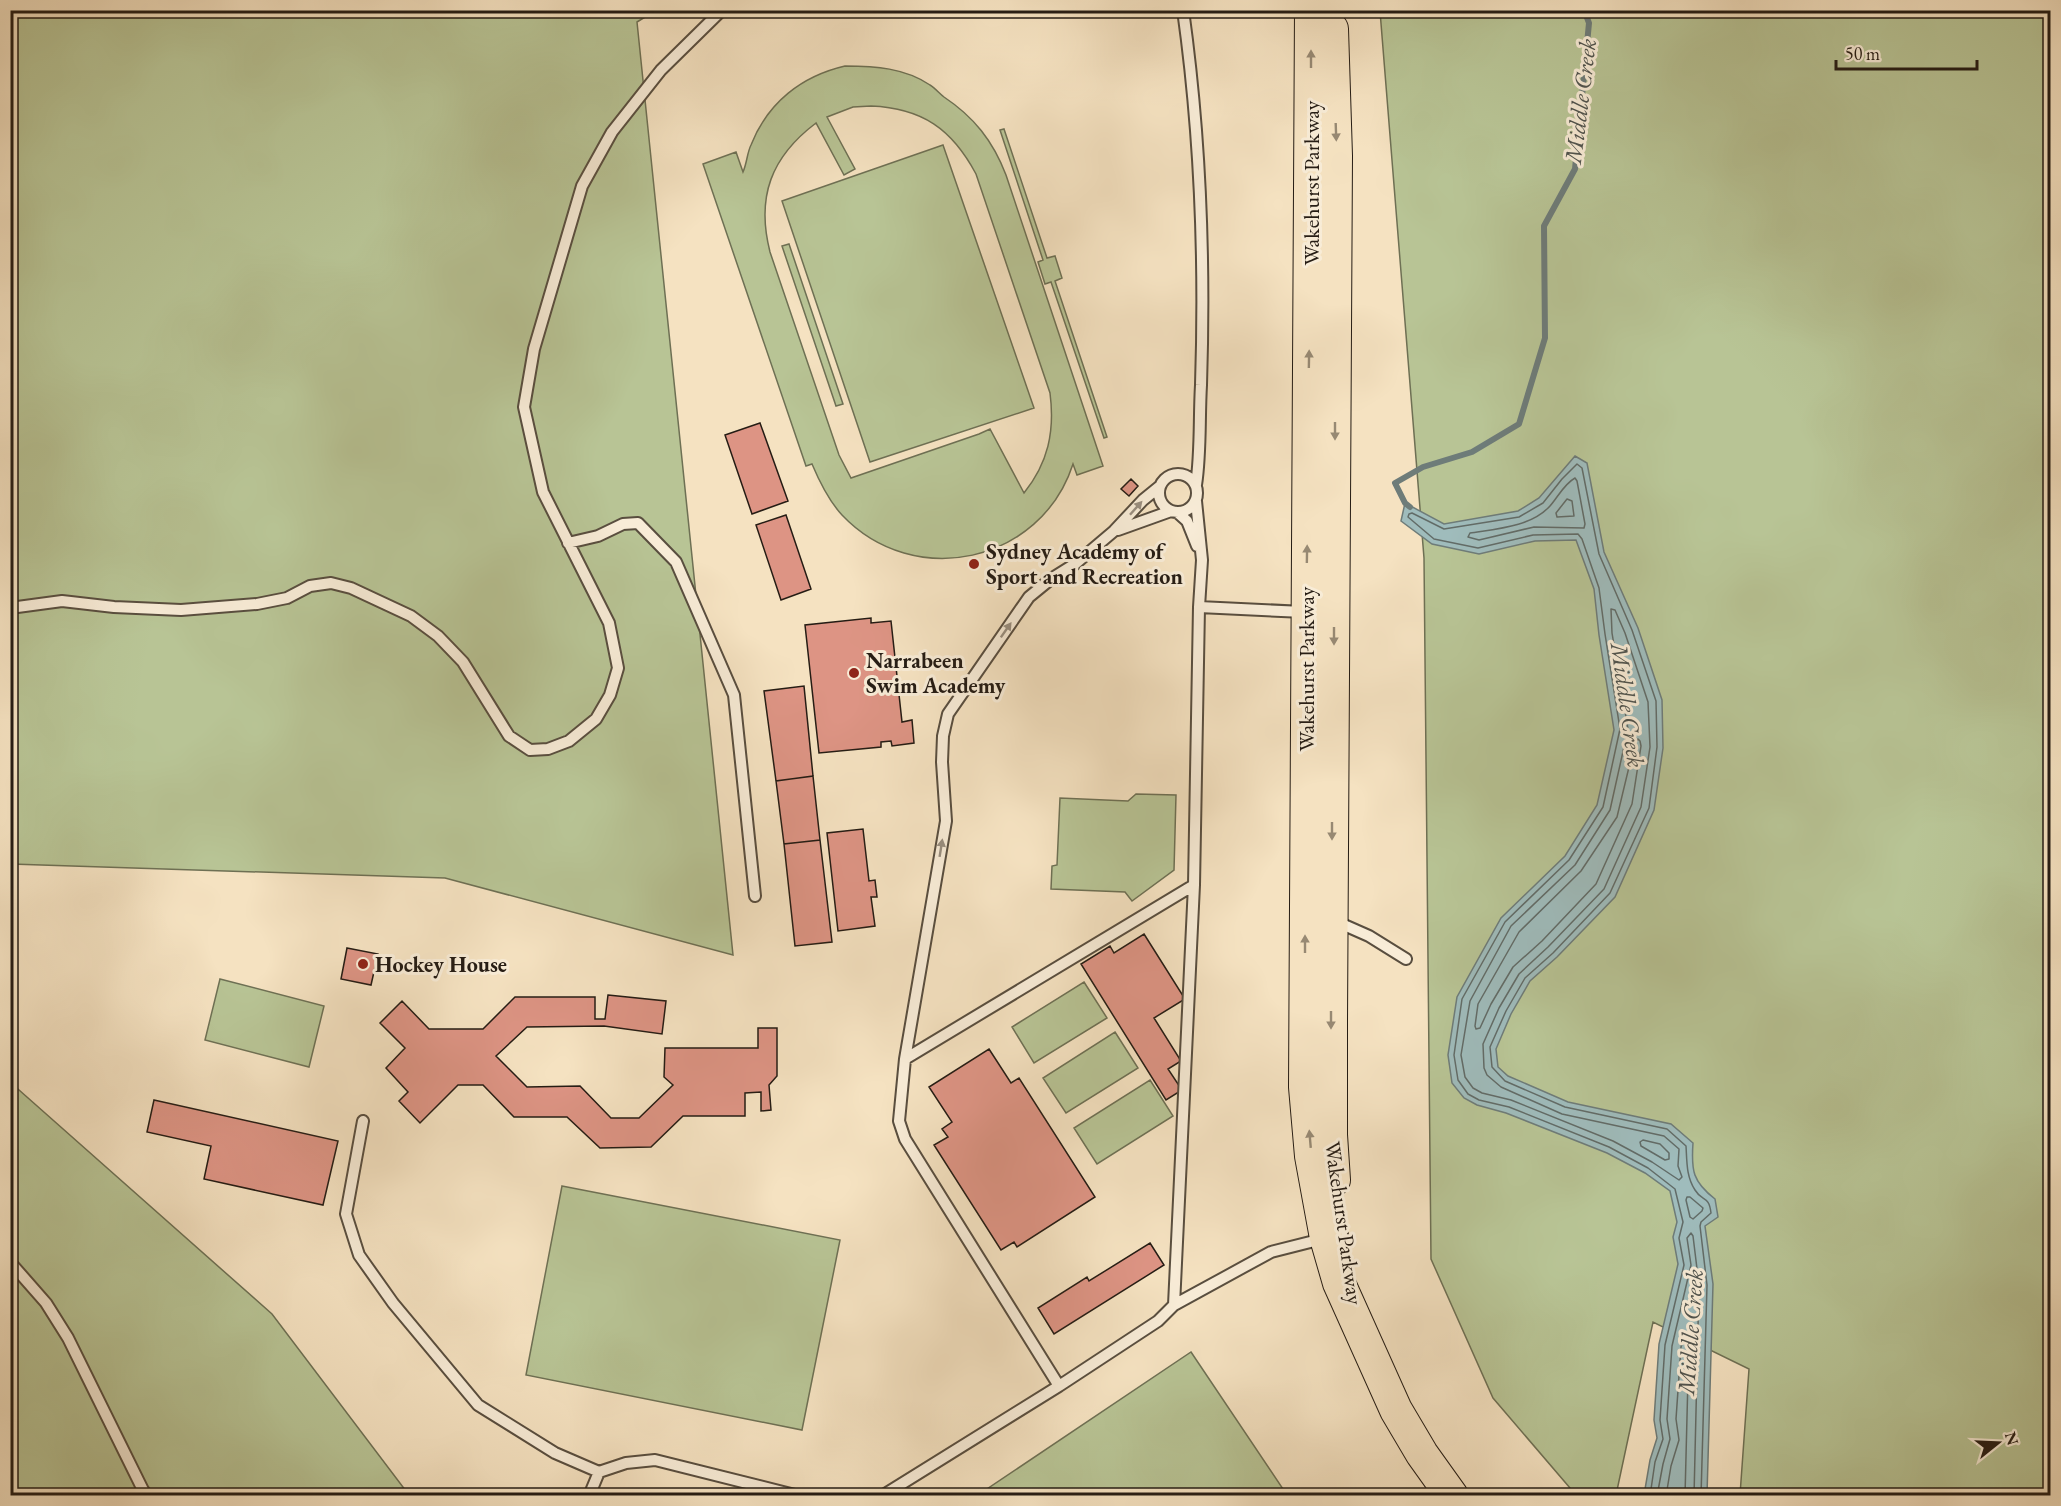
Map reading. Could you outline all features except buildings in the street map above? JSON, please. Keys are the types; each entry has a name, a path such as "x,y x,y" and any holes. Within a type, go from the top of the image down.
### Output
{"main road":[{"name":"Wakehurst Parkway","path":"1311,10 1305,1087 1311,1156 1334,1236"},
{"name":"Wakehurst Parkway","path":"1331,10 1336,156 1331,1135 1335,1185 1334,1236 1339,1283 1357,1319 1372,1360 1396,1410 1422,1454 1452,1496"}],"lane":[{"path":"10,608 62,601 114,608 181,610 257,604 287,598 310,585 331,584 351,588 411,616 438,636 464,662 509,736 530,750 548,749 569,741 596,719 610,695 618,668 609,623 543,492 524,407 534,349 582,186 612,132 662,70 722,10"},
{"path":"1174,1305 1194,885 1199,607 1202,560 1196,501 1202,343 1201,232 1190,60 1182,10"},
{"path":"1059,1386 904,1139 899,1121 905,1059 945,821 943,736 948,714 1029,597 1051,579 1075,564 1114,531 1166,478 1177,474 1188,476 1196,485"},
{"path":"1159,487 1162,504 1187,521 1202,560"},
{"path":"1114,531 1174,511 1188,509 1196,501"},
{"path":"567,543 598,536 623,524 638,523 676,562 734,695 755,896"},
{"path":"1199,607 1306,612"},
{"path":"905,1059 1194,885"},
{"path":"1332,919 1369,936 1406,959"},
{"path":"363,1120 346,1214 359,1255 393,1303 478,1405 555,1453 599,1472 626,1463 655,1460 799,1496"},
{"path":"882,1496 1059,1386 1158,1320 1174,1305 1271,1252 1334,1236"},
{"path":"10,1262 46,1303 68,1338 148,1496"},
{"path":"589,1496 599,1472"}],"green space":[{"path":"11,11 655,11 637,22 733,955 445,878 11,864"},
{"path":"1380,11 2050,11 2050,1495 1740,1495 1749,1369 1653,1322 1616,1495 1576,1495 1493,1398 1431,1259 1424,558"},
{"path":"845,66 867,67 889,69 920,79 965,113 989,141 1006,175 1103,466 1077,475 1073,464 1057,498 1034,524 1005,544 972,555 938,558 904,553 871,539 842,515 833,504 812,464 806,466 703,164 736,152 743,172 758,130 777,104 801,84","holes":["853,107 906,111 920,117 946,133 967,158 976,174 1050,393 1051,421 1048,446 1039,470 1024,493 990,429 851,478 839,455 770,252 766,232 767,196 778,164 788,150 816,123 844,175 855,169 827,117"]},
{"path":"1004,129 1047,258 1055,256 1062,278 1055,281 1107,437 1104,438 1051,282 1045,284 1038,262 1043,260 1000,130"},
{"path":"943,145 1034,408 870,462 782,201"},
{"path":"789,244 843,404 836,406 782,246"},
{"path":"1136,794 1176,795 1174,870 1132,901 1125,892 1051,889 1052,866 1057,865 1060,798 1128,801"},
{"path":"220,979 324,1006 309,1067 205,1040"},
{"path":"1084,982 1107,1018 1034,1063 1012,1027"},
{"path":"1115,1032 1138,1068 1066,1113 1043,1078"},
{"path":"1150,1080 1173,1116 1097,1164 1074,1128"},
{"path":"10,1082 272,1314 409,1495 11,1495"},
{"path":"562,1186 840,1240 802,1430 526,1375"},
{"path":"1191,1352 1287,1495 978,1495"}],"water":[{"path":"1575,456 1587,463 1604,552 1638,628 1662,700 1663,748 1654,810 1615,897 1557,957 1530,981 1511,1014 1496,1049 1498,1067 1508,1076 1568,1102 1671,1124 1693,1143 1692,1161 1695,1175 1702,1187 1715,1199 1718,1217 1705,1226 1713,1284 1707,1495 1644,1495 1650,1460 1657,1438 1654,1420 1659,1344 1678,1264 1673,1237 1677,1222 1670,1191 1645,1173 1607,1153 1506,1113 1477,1105 1464,1098 1452,1083 1448,1055 1457,997 1501,918 1565,856 1597,805 1614,730 1594,589 1576,540 1535,541 1479,554 1432,544 1401,521 1405,503 1444,524 1518,511 1539,498"}],"waterway":[{"name":"Middle Creek","path":"1410,507 1405,503 1395,483 1423,467 1472,452 1519,424 1545,338 1544,226 1575,169 1589,23 1584,10"}],"place":[{"name":"Sydney Academy of Sport and Recreation","path":"974,564"},
{"name":"Narrabeen Swim Academy","path":"854,673"},
{"name":"Hockey House","path":"363,964"}]}
